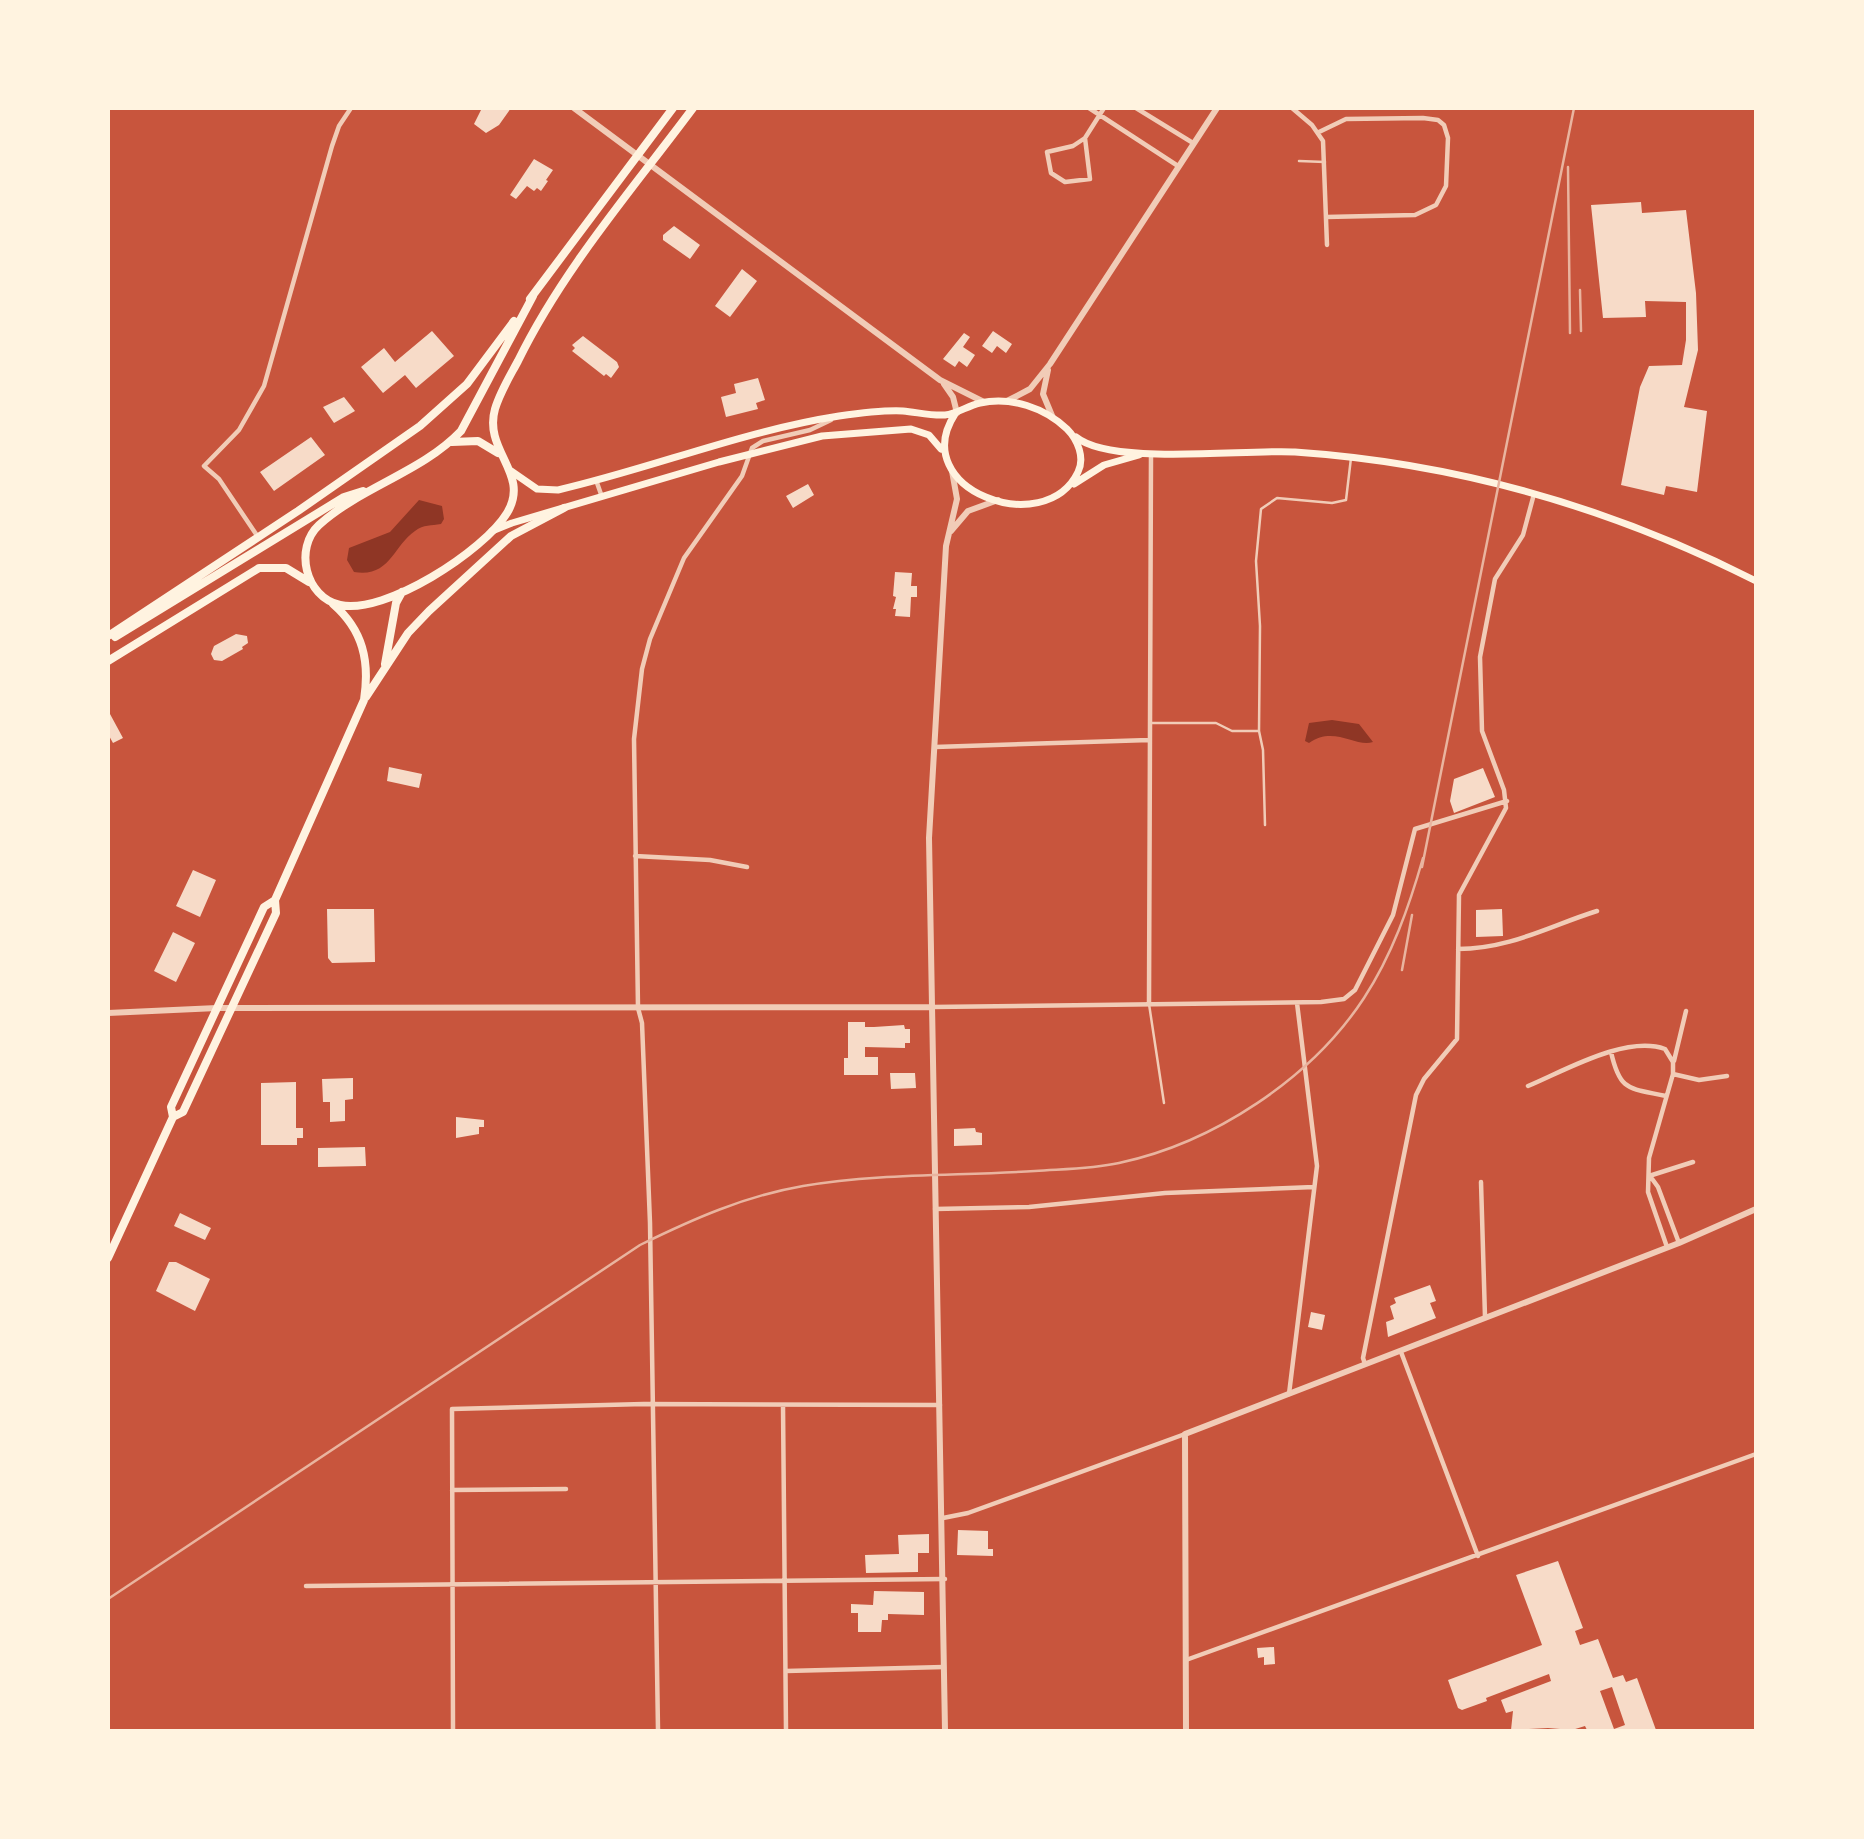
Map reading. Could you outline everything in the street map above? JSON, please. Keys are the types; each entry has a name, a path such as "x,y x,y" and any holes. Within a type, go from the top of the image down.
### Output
{"highway":[{"path":"108,638 387,451 442,409 467,384 673,108"},
{"path":"331,602 359,606 403,590 435,574 489,534 504,517 512,503 514,487 511,471 493,435 495,409 526,343 551,299 692,108"},
{"path":"442,447 468,422 533,296"},
{"path":"315,589 307,572 305,558 312,534 323,522 376,487 454,442 472,440 492,447 503,458"},
{"path":"108,638 344,497 376,487"},
{"path":"173,1117 183,1112 276,913 275,900 364,699 414,626 491,552 521,530 564,508"},
{"path":"108,661 259,568 291,569 347,618 360,639 367,663 364,699"},
{"path":"383,671 396,604 403,590"},
{"path":"108,1258 173,1117 171,1107 264,907 275,900"}],"main road":[{"path":"511,471 526,484 542,491 558,490 771,429 839,416 888,411 956,413 984,402 1005,402 1031,407 1053,418 1098,449 1139,454 1271,451 1351,457 1433,469 1535,493 1640,528 1755,581"},
{"path":"944,454 944,433 956,413"},
{"path":"489,534 512,523 602,496 750,453 822,436 897,428 924,432 936,440 952,471 967,487 998,500 1036,504 1053,499 1094,470 1139,454"},
{"path":"1069,487 1081,464 1079,448 1070,432"}],"street":[{"path":"258,538 219,478 204,466 239,430 261,395 332,146 339,126 351,108"},
{"path":"574,108 940,380 984,402"},
{"path":"1089,108 1178,166"},
{"path":"1085,138 1090,179 1065,182 1051,173 1047,152 1073,146 1085,138 1104,108"},
{"path":"1136,108 1193,143"},
{"path":"1005,402 1026,393 1049,364 1217,108"},
{"path":"1292,108 1319,132 1325,146 1327,245"},
{"path":"1319,132 1346,119 1423,118 1438,120 1444,125 1448,138 1447,186 1436,205 1415,215 1326,218"},
{"path":"1049,364 1043,394 1053,418"},
{"path":"940,380 953,397 956,413"},
{"path":"658,1731 649,1186 642,1023 638,1008 635,721 645,654 676,574 695,538 742,476 750,453 763,441 810,430 839,416"},
{"path":"1149,1004 1150,454"},
{"path":"945,1731 943,1518 937,1318 938,1219 935,1209 929,838 948,536 957,499 952,471"},
{"path":"596,480 602,496"},
{"path":"1366,1365 1363,1358 1416,1095 1424,1079 1457,1039 1459,895 1504,816 1507,801 1482,731 1480,657 1495,579 1523,535 1535,493"},
{"path":"948,536 968,511 998,500"},
{"path":"935,747 1149,740"},
{"path":"108,1013 217,1009 931,1007 1297,1003 1339,1000 1354,990 1393,915 1415,829 1507,801"},
{"path":"635,856 710,860 747,867"},
{"path":"1458,949 1503,946 1546,927 1597,911"},
{"path":"1289,1395 1317,1158 1297,1003"},
{"path":"1667,1247 1648,1192 1650,1147 1673,1074 1673,1062 1686,1011"},
{"path":"1528,1086 1634,1044 1651,1044 1665,1049 1673,1062"},
{"path":"1611,1052 1619,1080 1627,1086 1666,1096"},
{"path":"1673,1074 1699,1080 1727,1076"},
{"path":"1649,1176 1693,1162"},
{"path":"1649,1176 1658,1187 1679,1243"},
{"path":"1481,1182 1485,1318"},
{"path":"935,1209 1029,1207 1165,1193 1314,1186"},
{"path":"943,1518 968,1513 1289,1395 1679,1243 1755,1209"},
{"path":"1401,1352 1478,1556"},
{"path":"453,1731 452,1409 652,1404 940,1405"},
{"path":"783,1406 786,1731"},
{"path":"1185,1434 1186,1731"},
{"path":"1185,1660 1755,1454"},
{"path":"452,1490 566,1489"},
{"path":"306,1586 655,1585 944,1579"},
{"path":"786,1671 945,1667"}],"lane":[{"path":"1299,161 1325,162"},
{"path":"1265,825 1263,750 1259,731 1260,626 1256,561 1261,509 1277,498 1332,503 1346,500 1351,457"},
{"path":"1149,723 1216,723 1231,732 1259,731"},
{"path":"1149,1004 1164,1103"}],"shaded area":[{"path":"419,500 442,506 444,519 441,524 425,526 415,531 383,566 376,570 354,572 347,560 349,548 390,532"},
{"path":"1332,720 1359,724 1373,742 1359,742 1336,736 1318,738 1309,743 1305,741 1309,723"}],"building":[{"path":"482,108 511,108 499,125 486,133 474,124"},
{"path":"534,159 553,170 541,191 537,188 534,191 527,186 516,199 510,195"},
{"path":"1641,202 1642,213 1686,210 1696,293 1698,350 1684,407 1707,411 1697,492 1666,486 1664,495 1621,485 1640,387 1649,366 1682,365 1686,340 1686,302 1645,301 1646,317 1603,318 1591,205"},
{"path":"674,226 700,245 690,259 663,240 663,235"},
{"path":"742,269 757,281 730,317 715,306"},
{"path":"432,331 454,356 416,388 405,375 383,393 361,367 384,348 395,362"},
{"path":"993,331 1012,344 1006,353 997,346 992,353 982,346"},
{"path":"964,333 970,337 963,347 975,355 967,367 959,361 955,367 943,359"},
{"path":"583,336 617,362 619,367 611,378 606,374 604,376 572,351 575,348 572,345"},
{"path":"758,378 765,400 756,403 758,409 726,417 721,397 736,393 734,384"},
{"path":"344,397 355,411 334,423 323,407"},
{"path":"311,437 325,455 274,491 260,472"},
{"path":"808,484 814,495 793,508 786,496"},
{"path":"895,572 912,573 911,586 917,586 917,597 911,597 910,617 895,616"},
{"path":"236,634 247,636 248,643 243,649 222,661 214,660 211,654 214,646"},
{"path":"110,714 123,738 113,743 108,734"},
{"path":"389,767 422,774 419,788 387,781"},
{"path":"1483,768 1495,797 1454,813 1450,801 1454,779"},
{"path":"193,870 216,880 200,917 176,906"},
{"path":"327,909 374,909 375,962 332,963 328,958"},
{"path":"1502,909 1503,936 1476,937 1476,910"},
{"path":"173,932 195,943 176,982 154,971"},
{"path":"848,1022 865,1022 865,1027 904,1025 905,1029 910,1029 910,1043 905,1043 905,1048 865,1047 865,1057 878,1057 878,1075 844,1075 844,1058 848,1058"},
{"path":"890,1073 915,1073 916,1088 891,1089"},
{"path":"353,1078 353,1099 345,1100 345,1121 330,1122 330,1102 323,1102 322,1079"},
{"path":"296,1082 296,1128 303,1128 303,1138 297,1138 297,1145 261,1145 261,1083"},
{"path":"456,1117 484,1120 484,1127 479,1127 479,1134 456,1138"},
{"path":"975,1128 976,1132 982,1133 982,1145 954,1146 954,1129"},
{"path":"365,1147 366,1166 318,1167 318,1148"},
{"path":"180,1213 211,1228 205,1240 174,1226"},
{"path":"169,1262 176,1262 210,1279 195,1311 156,1291"},
{"path":"1430,1285 1436,1301 1430,1303 1436,1318 1388,1337 1386,1322 1394,1319 1390,1306 1396,1303 1394,1298"},
{"path":"1311,1312 1325,1315 1322,1330 1308,1327"},
{"path":"958,1530 988,1531 988,1549 993,1549 993,1556 957,1555"},
{"path":"929,1534 929,1553 918,1553 918,1572 866,1573 865,1555 899,1554 898,1535"},
{"path":"1558,1561 1583,1628 1575,1631 1580,1645 1598,1639 1613,1678 1623,1675 1626,1682 1637,1678 1656,1730 1587,1730 1585,1726 1572,1730 1511,1730 1513,1711 1506,1713 1501,1700 1551,1681 1549,1674 1486,1698 1487,1701 1462,1710 1458,1708 1448,1680 1542,1645 1516,1575","holes":["1612,1687 1625,1725 1614,1729 1600,1691"]},
{"path":"874,1591 924,1592 924,1615 888,1614 888,1620 882,1620 881,1632 858,1632 858,1613 851,1613 851,1604 873,1605"},
{"path":"1274,1647 1275,1664 1264,1665 1264,1657 1258,1658 1257,1648"}],"railway":[{"path":"1422,867 1574,108"},
{"path":"1568,167 1570,333"},
{"path":"1580,290 1581,331"},
{"path":"108,1599 640,1245 700,1218 740,1202 782,1190 832,1182 1109,1165 1154,1153 1224,1123 1288,1081 1342,1028 1374,982 1391,948 1423,858"},
{"path":"1402,970 1412,915"}]}
